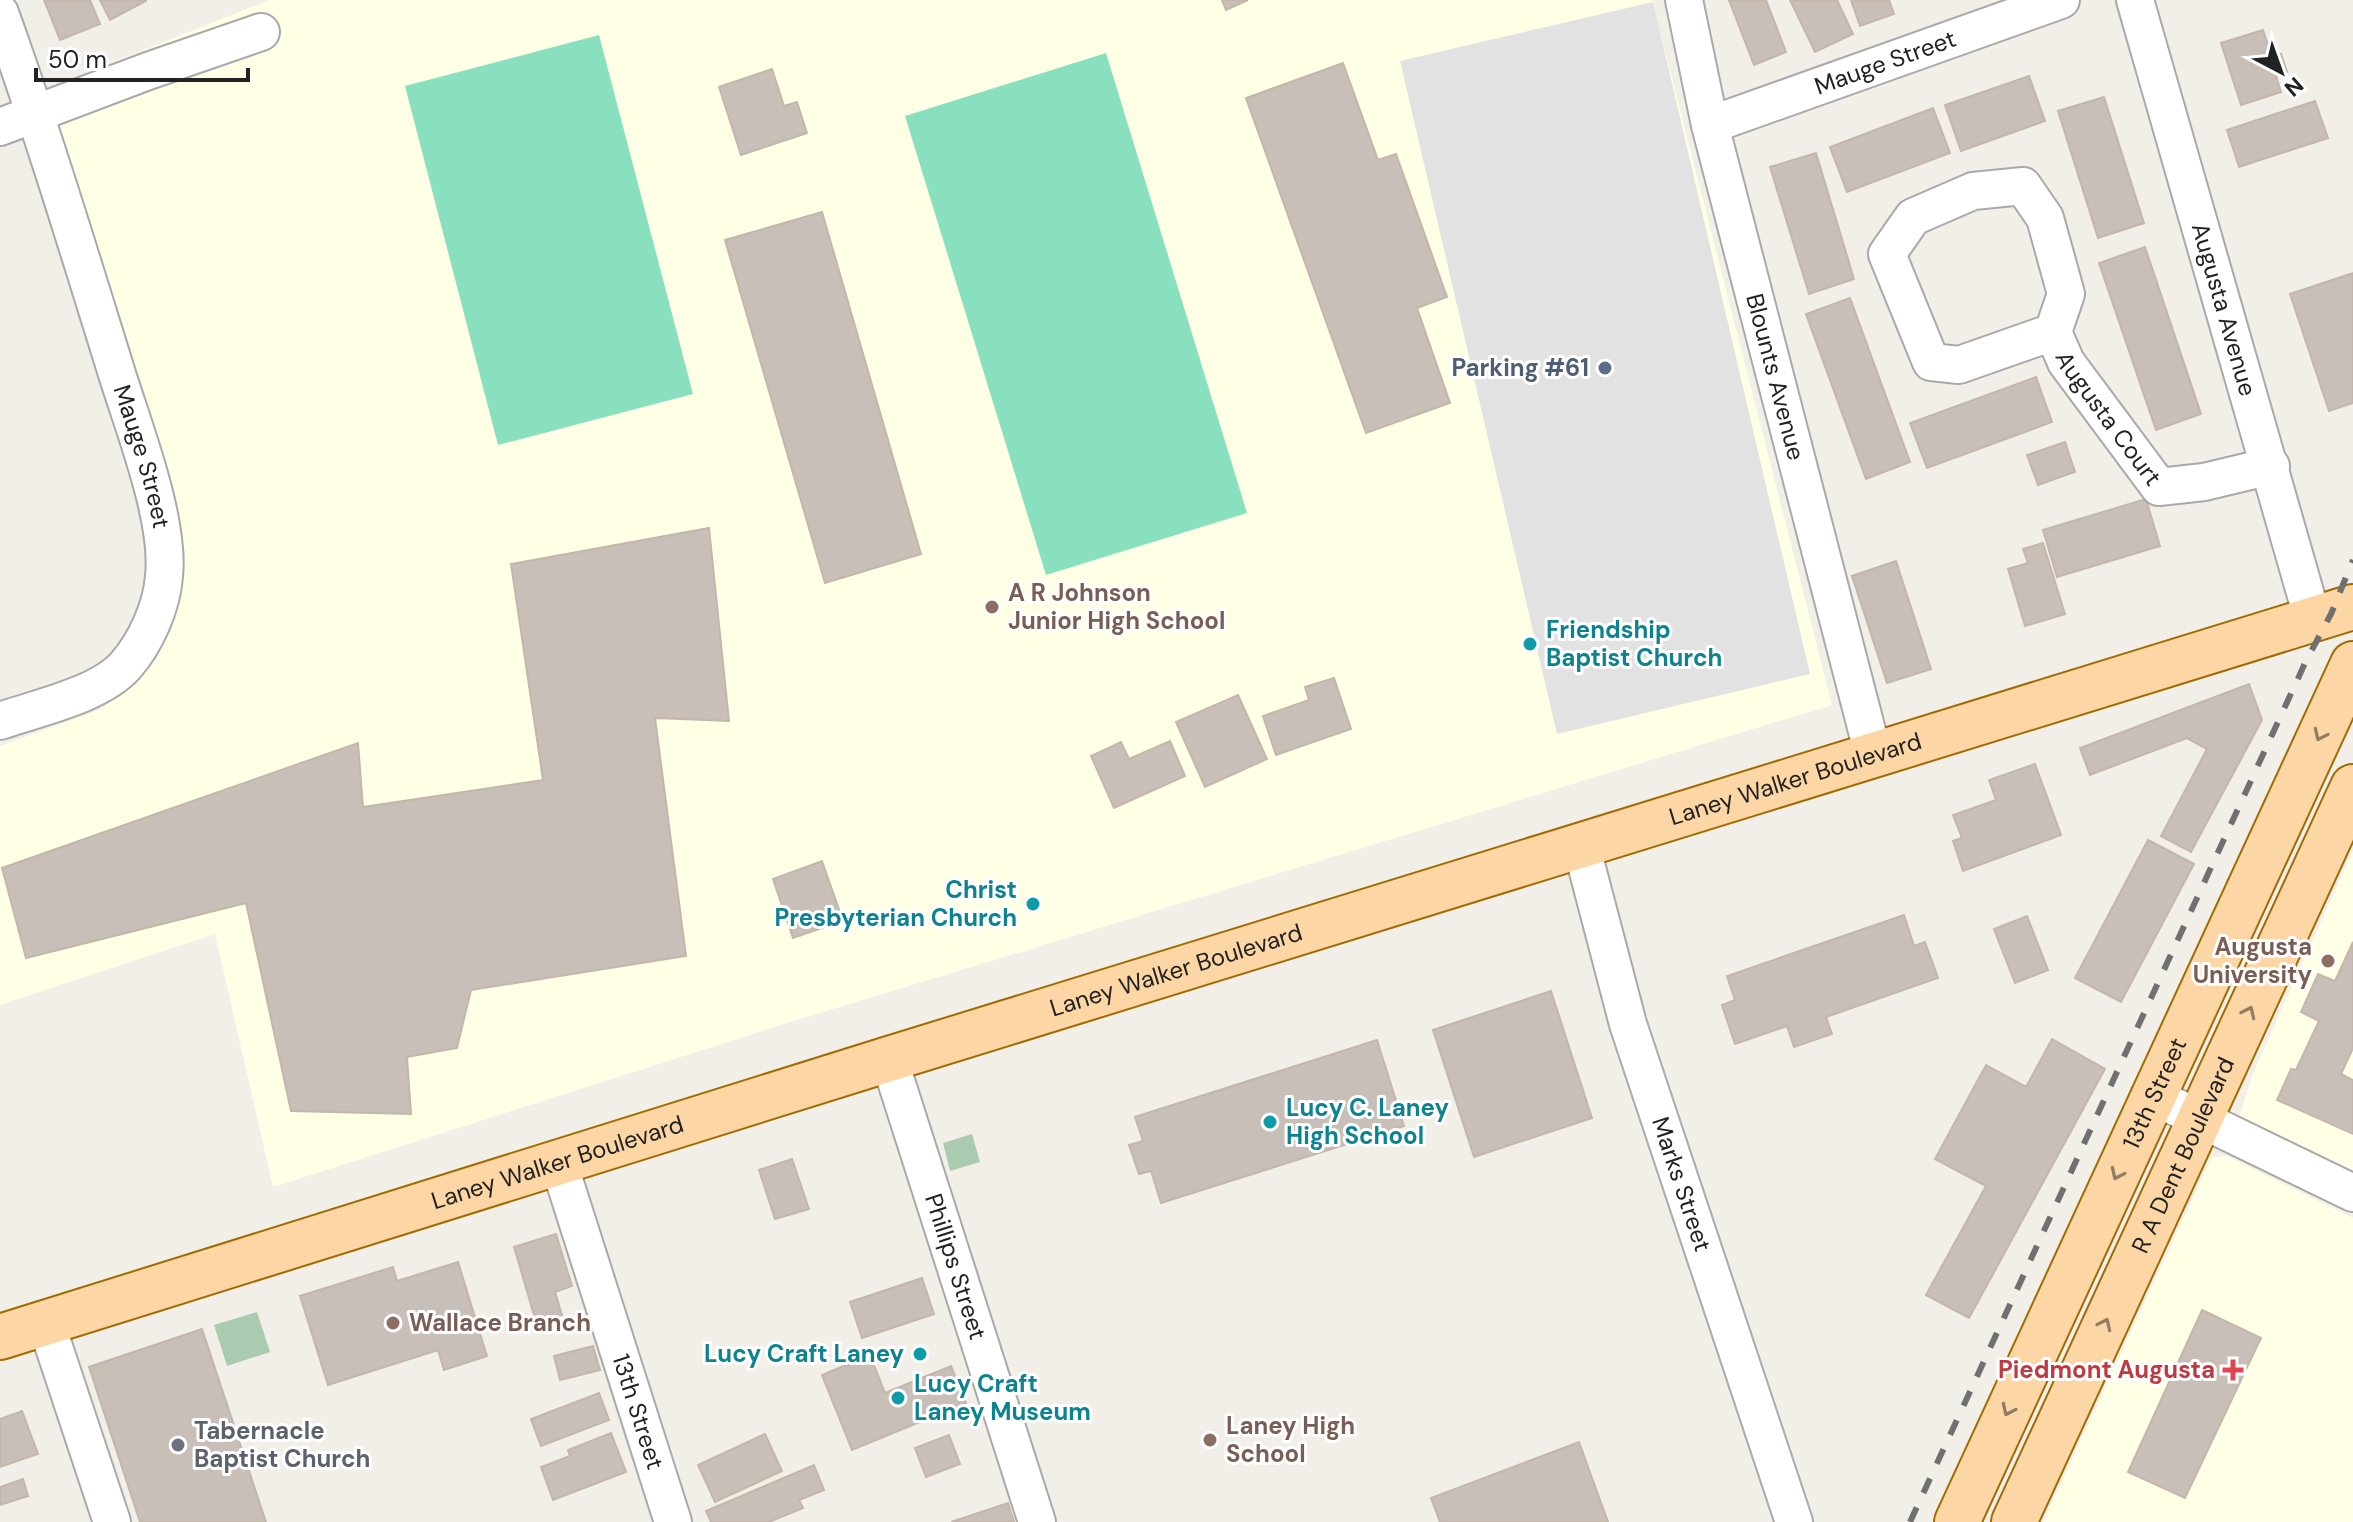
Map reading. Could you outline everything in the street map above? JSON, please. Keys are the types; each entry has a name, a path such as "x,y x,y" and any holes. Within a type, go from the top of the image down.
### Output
{"main road":[{"name":"Laney Walker Boulevard","path":"0,1337 1873,754 2333,614"},
{"name":"13th Street","path":"1957,1522 2353,664"},
{"name":"R A Dent Boulevard","path":"2014,1522 2353,787"}],"street":[{"name":"Blounts Avenue","path":"1684,0 1710,125 1873,754"},
{"name":"Mauge Street","path":"1710,125 2061,0"},
{"name":"Augusta Avenue","path":"2135,0 2271,466 2333,614"},
{"path":"0,13 36,114"},
{"path":"0,127 261,32"},
{"name":"Mauge Street","path":"0,721 87,690 118,672 134,654 153,619 164,577 162,531 142,455 36,114"},
{"name":"Augusta Court","path":"2053,332 1959,365 1931,362 1887,254 1913,217 1973,191 2023,186 2045,218 2066,294 2053,332 2066,362 2159,487 2204,482 2271,466"},
{"name":"Marks Street","path":"1581,845 1628,1024 1794,1522"},
{"name":"Phillips Street","path":"889,1059 1037,1522"},
{"path":"2153,1096 2353,1193"},
{"name":"13th Street","path":"559,1164 673,1522"},
{"path":"46,1323 112,1522"}],"shaded area":[{"name":"A R Johnson Junior High School","path":"269,0 1652,0 1832,705 784,1024 273,1187 215,934 0,1005 0,746 99,710 130,687 156,659 172,625 185,556 175,500 48,88"},
{"name":"Parking #61","path":"1653,2 1810,674 1557,734 1400,61"},
{"name":"Augusta University","path":"2353,851 2353,1170 2239,1117 2254,1071"},
{"path":"972,1134 980,1162 950,1171 943,1143"},
{"name":"Piedmont Augusta","path":"2227,1156 2353,1218 2353,1522 2043,1522 2212,1157"},
{"path":"257,1312 270,1352 227,1366 214,1325"}],"green space":[{"path":"599,35 693,394 498,445 405,86"},
{"path":"1106,53 1247,513 1046,575 905,116"}],"building":[{"path":"44,0 90,0 100,24 60,40"},
{"path":"100,0 146,0 146,1 110,20"},
{"path":"1222,0 1248,0 1226,10"},
{"path":"1729,0 1766,0 1786,52 1754,65"},
{"path":"1790,0 1837,0 1853,34 1815,52"},
{"path":"1851,0 1889,0 1894,14 1860,26"},
{"path":"2263,30 2272,57 2281,54 2287,72 2276,76 2281,92 2241,105 2221,43"},
{"path":"1343,63 1378,160 1396,154 1447,297 1417,308 1450,403 1366,433 1246,98"},
{"path":"772,69 784,106 797,102 807,133 741,155 719,87"},
{"path":"2029,76 2045,121 1961,151 1945,105"},
{"path":"2104,97 2144,223 2098,238 2058,111"},
{"path":"2315,101 2328,138 2239,167 2227,130"},
{"path":"1933,108 1950,153 1847,192 1830,147"},
{"path":"1816,153 1854,279 1809,294 1770,167"},
{"path":"822,212 921,554 825,583 725,240"},
{"path":"2145,247 2201,414 2156,430 2099,263"},
{"path":"2353,273 2353,403 2329,411 2290,294"},
{"path":"1850,298 1910,462 1866,479 1806,314"},
{"path":"2036,377 2052,422 1927,468 1910,423"},
{"path":"2065,442 2075,472 2038,485 2027,455"},
{"path":"2146,499 2160,546 2057,577 2043,530"},
{"path":"709,528 729,721 655,718 686,956 471,990 457,1048 407,1057 411,1114 291,1111 246,903 26,958 2,868 358,743 363,807 543,780 511,564"},
{"path":"2043,543 2065,614 2025,626 2008,569 2028,563 2023,549"},
{"path":"1896,561 1931,669 1887,683 1852,576"},
{"path":"1334,678 1351,729 1276,755 1263,716 1309,700 1305,687"},
{"path":"2249,684 2262,720 2191,852 2161,836 2207,749 2187,738 2090,775 2080,748"},
{"path":"1238,695 1267,759 1205,787 1176,722"},
{"path":"1170,741 1185,776 1114,808 1091,756 1121,742 1129,759"},
{"path":"2035,764 2061,835 1963,871 1953,841 1962,838 1953,815 1996,800 1989,780"},
{"path":"2148,840 2194,864 2121,1002 2075,978"},
{"path":"822,861 843,921 793,938 773,879"},
{"path":"1904,915 1914,946 1925,942 1938,978 1826,1017 1832,1034 1794,1047 1787,1026 1735,1044 1722,1005 1735,1000 1727,976"},
{"path":"2027,916 2048,970 2015,983 1994,929"},
{"path":"2353,942 2353,1048 2341,1074 2353,1080 2353,1134 2277,1100 2291,1069 2296,1070 2319,1021 2301,1012 2318,974 2335,981"},
{"path":"1551,991 1592,1118 1474,1157 1433,1030"},
{"path":"2052,1039 2105,1069 1969,1318 1926,1295 1986,1186 1935,1159 1986,1065 2026,1087"},
{"name":"Lucy C. Laney High School","path":"1377,1040 1404,1126 1161,1203 1151,1171 1139,1174 1129,1145 1143,1141 1135,1117"},
{"path":"792,1159 809,1209 775,1219 759,1170"},
{"path":"556,1234 572,1286 555,1292 562,1315 536,1322 514,1247"},
{"name":"Wallace Branch","path":"458,1262 487,1356 444,1370 438,1350 328,1385 300,1296 393,1267 397,1281"},
{"path":"922,1278 934,1314 862,1338 850,1302"},
{"path":"2202,1310 2261,1338 2185,1498 2128,1472"},
{"name":"Tabernacle Baptist Church","path":"202,1329 266,1522 140,1522 89,1367"},
{"path":"593,1346 600,1370 560,1380 554,1356"},
{"name":"Lucy Craft Laney Museum","path":"870,1355 885,1393 951,1366 966,1403 852,1450 822,1375"},
{"path":"599,1393 609,1420 541,1446 531,1419"},
{"path":"22,1411 38,1454 0,1467 0,1419"},
{"path":"611,1433 626,1472 553,1500 541,1467 570,1456 568,1450"},
{"path":"765,1434 782,1471 715,1502 698,1465"},
{"path":"949,1435 960,1464 926,1477 915,1448"},
{"path":"1579,1442 1608,1522 1440,1522 1431,1498"},
{"path":"814,1465 824,1490 799,1500 803,1508 769,1522 711,1522 706,1511"},
{"path":"23,1479 28,1496 0,1505 0,1487"},
{"path":"1008,1503 1014,1522 951,1522"}],"railway":[{"path":"1910,1522 2306,661 2331,614 2353,560"}],"place":[{"name":"Parking #61","path":"1605,368"},
{"name":"A R Johnson Junior High School","path":"992,607"},
{"name":"Friendship Baptist Church","path":"1530,644"},
{"name":"Christ Presbyterian Church","path":"1033,904"},
{"name":"Augusta University","path":"2328,961"},
{"name":"Lucy C. Laney High School","path":"1270,1122"},
{"name":"Wallace Branch","path":"393,1323"},
{"name":"Lucy Craft Laney","path":"920,1354"},
{"name":"Piedmont Augusta","path":"2233,1370"},
{"name":"Lucy Craft Laney Museum","path":"898,1398"},
{"name":"Laney High School","path":"1210,1440"},
{"name":"Tabernacle Baptist Church","path":"178,1445"}]}
